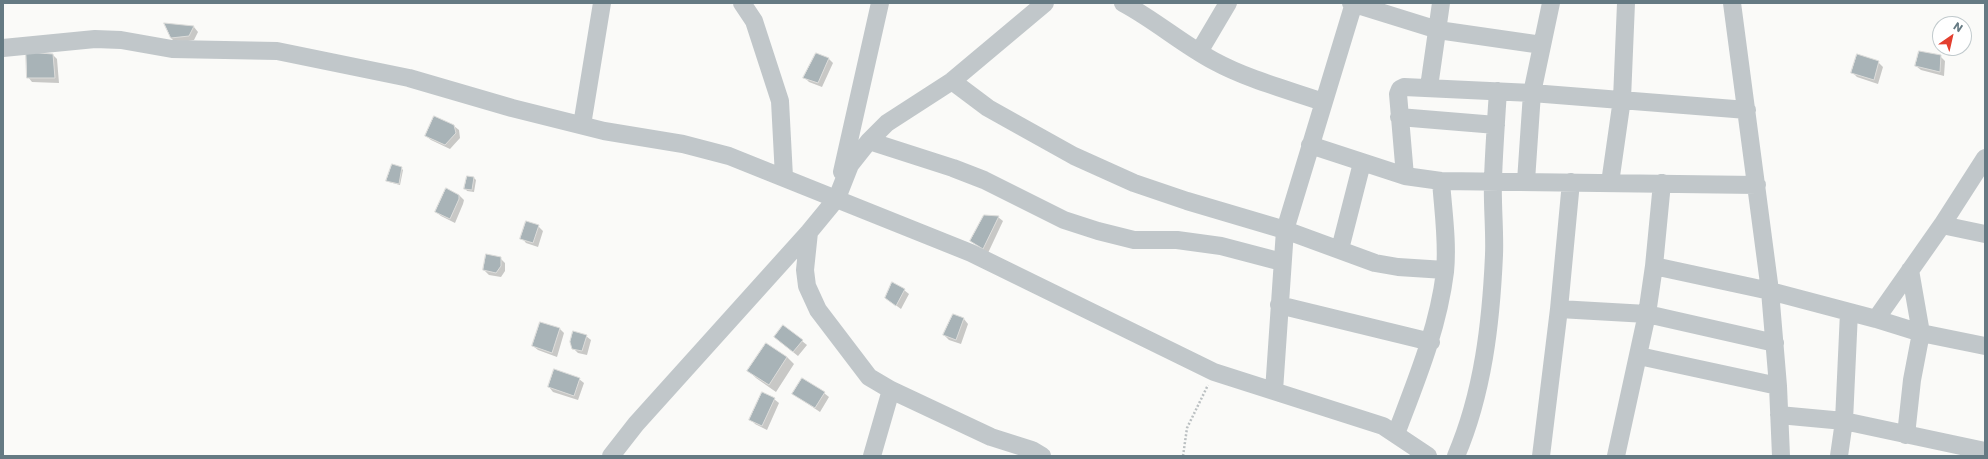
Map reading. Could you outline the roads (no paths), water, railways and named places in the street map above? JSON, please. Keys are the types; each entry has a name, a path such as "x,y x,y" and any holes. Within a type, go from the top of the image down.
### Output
{"street":[{"path":"582,125 602,3"},
{"path":"742,3 754,21 780,101 784,177"},
{"path":"837,198 880,3"},
{"path":"611,456 636,424 810,232 837,198 850,165 869,141 887,124 952,81 1045,3"},
{"path":"1123,3 1144,14 1199,52 1230,69 1323,102"},
{"path":"1199,52 1228,3"},
{"path":"1274,391 1285,230 1353,3 1438,30 1542,45"},
{"path":"1429,87 1441,3"},
{"path":"1526,181 1532,93 1551,3"},
{"path":"1610,183 1622,99 1626,3"},
{"path":"1732,3 1770,291 1775,343 1782,456"},
{"path":"3,48 95,39 121,40 172,49 276,51 409,78 512,108 582,125 704,149 729,156 971,253 1214,372 1371,422 1396,434 1428,456"},
{"path":"952,81 988,108 1074,156 1134,183 1187,201 1285,230 1375,263 1398,267 1445,270"},
{"path":"1405,176 1398,94 1400,89 1410,86 1622,99 1747,110"},
{"path":"1456,456 1468,428 1478,390 1488,329 1494,254 1492,180 1498,91"},
{"path":"1399,117 1496,125"},
{"path":"869,141 953,168 984,180 1064,220 1098,230 1134,240 1177,240 1221,246 1282,262"},
{"path":"1310,145 1405,176 1441,181 1492,180 1757,185"},
{"path":"1876,319 1942,225 1985,158"},
{"path":"1340,249 1362,163"},
{"path":"1396,434 1431,342 1445,270 1441,181"},
{"path":"1541,456 1559,309 1571,182"},
{"path":"1616,456 1647,314 1654,266 1662,183"},
{"path":"1942,225 1985,234"},
{"path":"810,232 805,270 807,286 818,310 869,377 891,390 991,437 1032,450 1042,456"},
{"path":"1654,266 1770,291 1876,319 1921,333 1985,346"},
{"path":"1906,435 1912,380 1921,333 1910,270"},
{"path":"1279,305 1431,342"},
{"path":"1559,309 1647,314 1775,343"},
{"path":"1839,456 1844,421 1849,312"},
{"path":"1639,356 1778,386"},
{"path":"872,456 891,390"},
{"path":"1779,415 1844,421 1906,435 1947,450 1985,451"}]}
